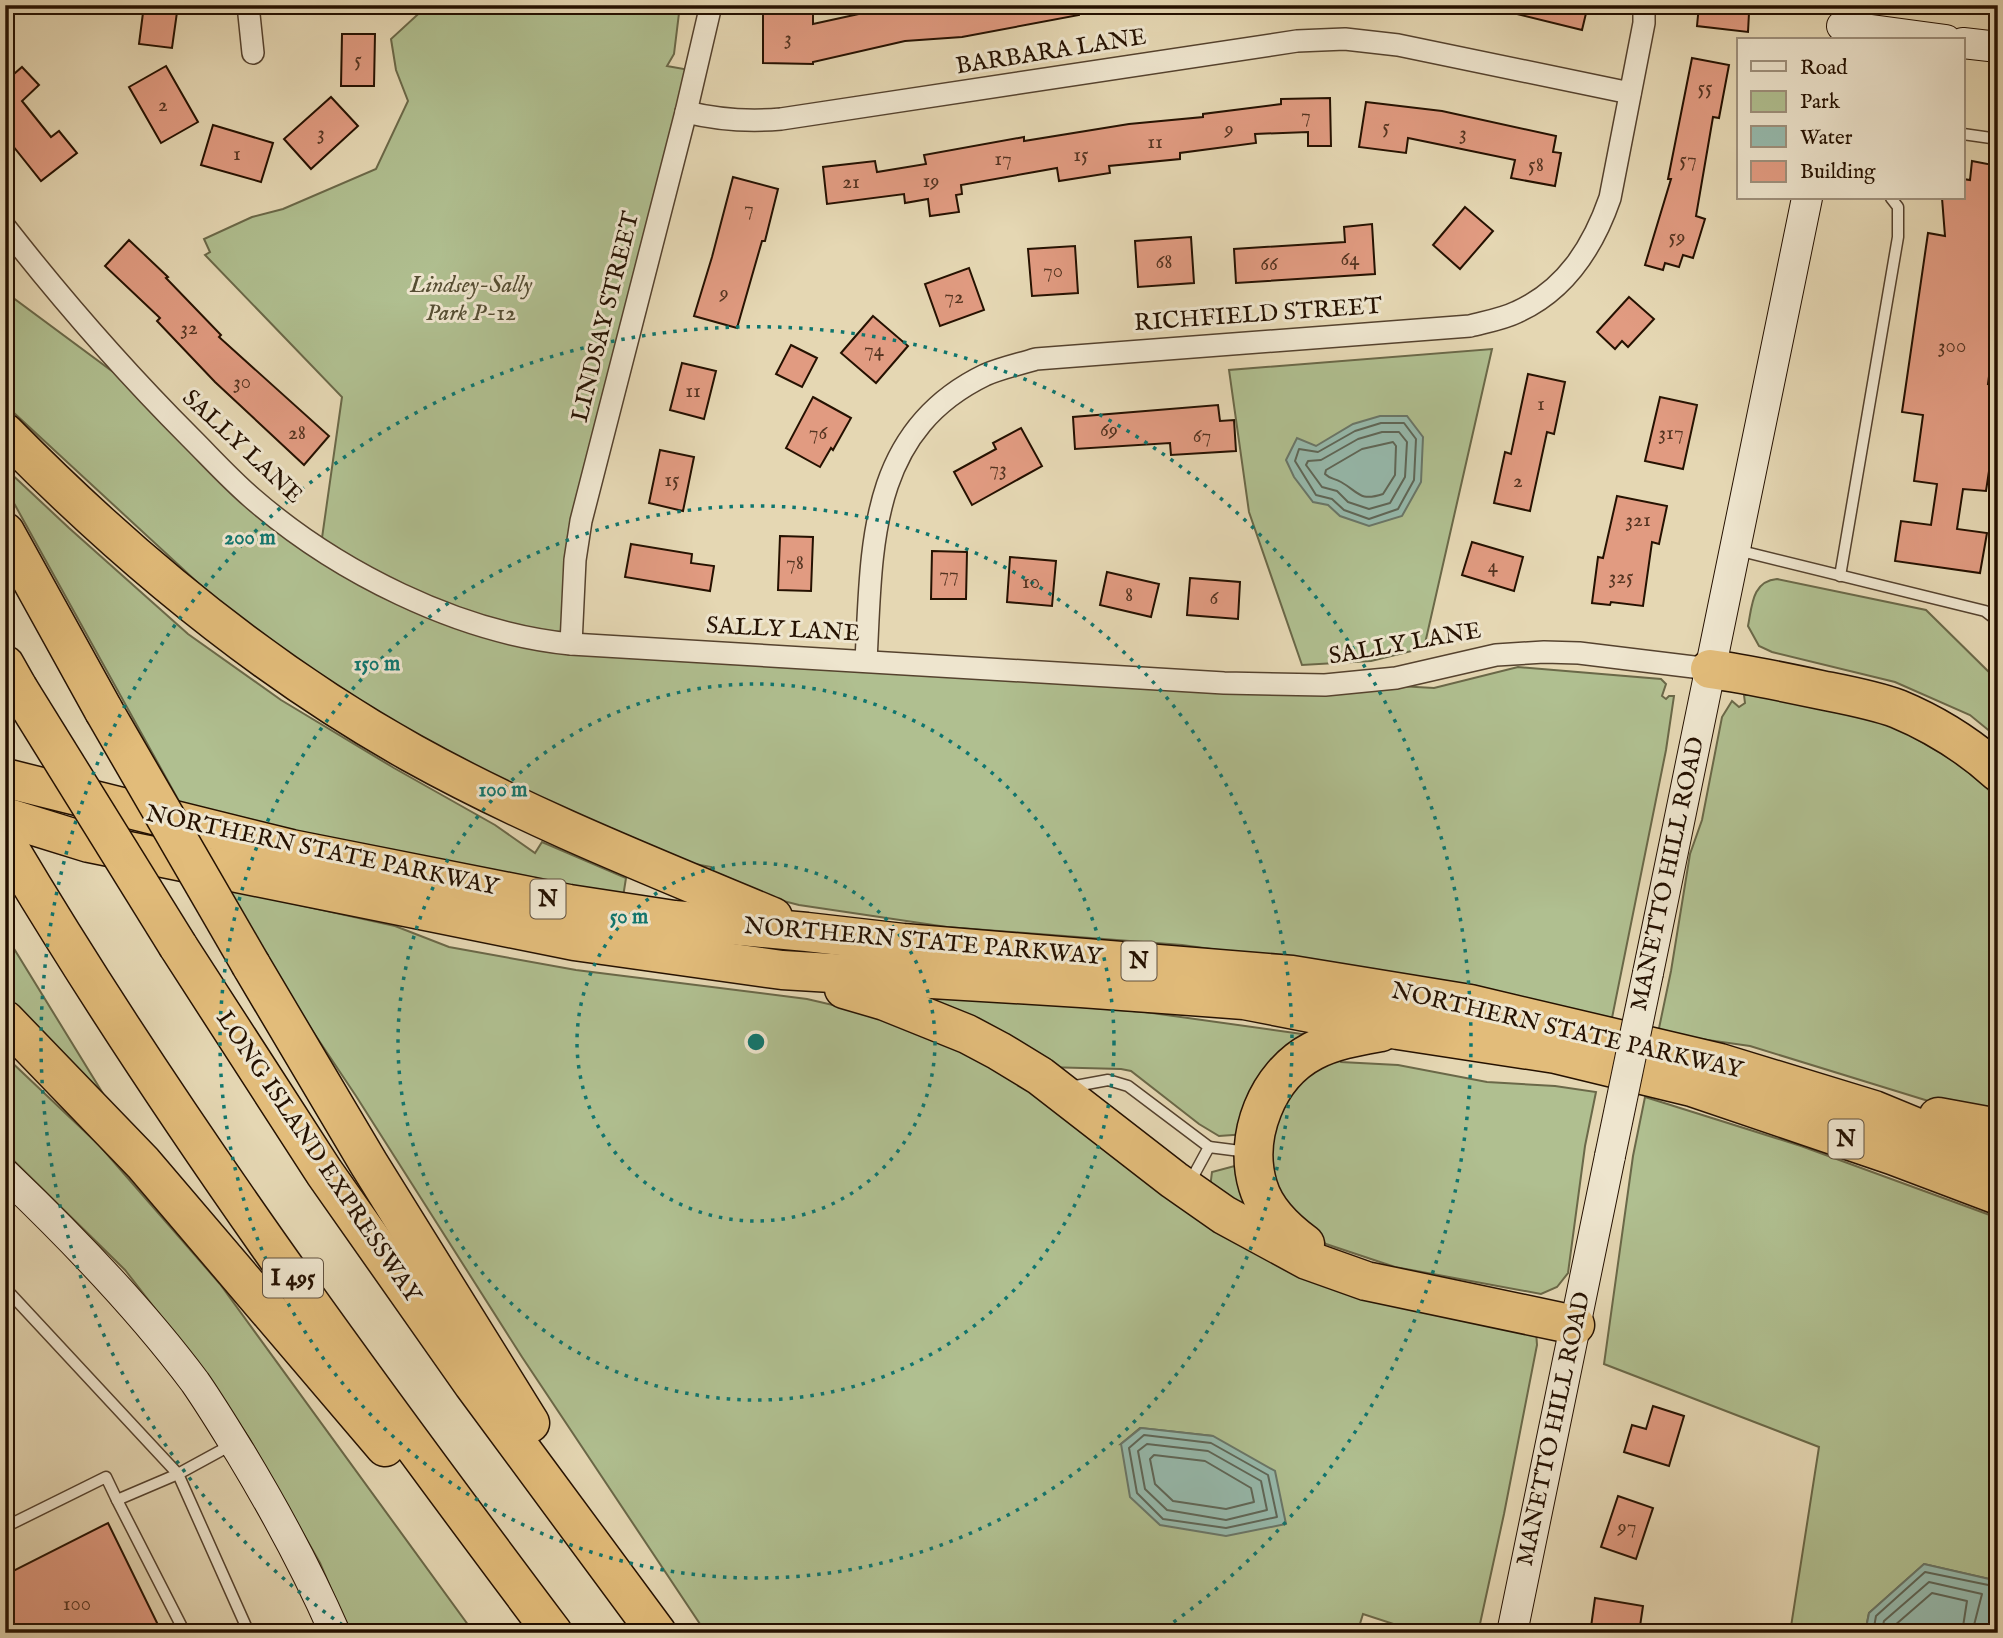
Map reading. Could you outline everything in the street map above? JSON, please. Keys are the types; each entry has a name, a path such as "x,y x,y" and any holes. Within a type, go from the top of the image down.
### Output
{"highway":[{"path":"5,433 55,484 133,556 223,630 321,698 412,753 516,806 807,932"},
{"path":"5,532 104,711 369,1164 659,1633"},
{"path":"1710,669 1846,695 1897,709 1936,728 1981,757 1998,772"},
{"name":"LONG ISLAND EXPRESSWAY","path":"12,676 178,946 324,1172 473,1384 659,1633"},
{"name":"NORTHERN STATE PARKWAY","path":"5,778 291,849 569,904 674,920 903,943 1292,975 1470,1004 1720,1063 1874,1110 1998,1161"},
{"name":"NORTHERN STATE PARKWAY","path":"5,817 89,843 574,941 782,970 1244,1000 1398,1030 1556,1055 1692,1087 1892,1155 1998,1195"},
{"name":"I 495","path":"5,841 48,913 205,1155 402,1433 553,1633"},
{"path":"782,970 885,1001 967,1034 1040,1076 1186,1189 1224,1215 1307,1260 1366,1281 1576,1319"},
{"path":"5,1020 143,1163 545,1633"},
{"path":"1398,1030 1336,1042 1312,1051 1292,1067 1272,1089 1256,1124 1254,1152 1258,1187 1269,1208 1288,1231 1315,1250 1372,1271 1576,1319"},
{"path":"1874,1110 1914,1111 1998,1128"}],"main road":[{"path":"1843,24 1933,38"},
{"path":"1965,43 1998,47"},
{"name":"MANETTO HILL ROAD","path":"1512,1633 1807,200"},
{"path":"5,1174 51,1218 157,1336 196,1384 270,1503 335,1633"}],"street":[{"path":"248,5 253,53"},
{"name":"LINDSAY STREET","path":"571,644 575,560 581,521 711,5"},
{"name":"RICHFIELD STREET","path":"866,661 870,569 881,498 904,448 914,433 947,399 986,375 1036,359 1470,326 1516,313 1543,298 1564,280 1586,253 1601,225 1610,198 1644,23 1644,5"},
{"name":"BARBARA LANE","path":"686,112 746,122 781,119 1297,41 1345,39 1398,45 1630,93"},
{"name":"SALLY LANE","path":"5,227 105,348 169,417 252,498 292,529 346,564 433,608 486,628 540,641 571,644 1224,683 1325,685 1396,678 1496,655 1544,652 1579,653 1710,669"}],"lane":[{"path":"1965,134 1998,139"},
{"path":"1840,576 1898,237 1898,207 1893,200"},
{"path":"1735,550 1985,611 1997,619"},
{"path":"1056,1089 1108,1080 1128,1086 1209,1147 1254,1152"},
{"path":"1186,1189 1209,1147"},
{"path":"5,1288 178,1474 249,1633"},
{"path":"117,1500 178,1474 234,1443"},
{"path":"5,1527 106,1477 184,1633"}],"green space":[{"name":"Lindsey-Sally Park P-12","path":"428,5 680,5 674,54 667,66 695,71 578,524 568,639 1434,688 1518,667 1661,679 1666,684 1662,696 1666,699 1674,696 1666,750 1612,1018 1395,974 1182,945 947,927 799,905 709,882 711,867 627,851 339,694 210,594 13,412 5,401 5,287 12,297 178,420 321,545 342,397 205,255 210,252 204,239 252,217 283,209 376,169 408,101 396,70 391,39"},
{"path":"1492,349 1424,648 1371,661 1302,665 1249,512 1229,370"},
{"path":"6,469 188,634 281,700 495,825 535,853 542,842 626,878 623,897 185,812 5,487"},
{"path":"1777,579 1926,610 1998,681 1998,738 1970,715 1895,682 1772,652 1759,646 1748,626 1752,603 1762,584"},
{"path":"1744,695 1826,705 1896,727 1959,764 1998,798 1998,1120 1990,1120 1750,1046 1658,1033 1690,854 1702,820 1722,717 1732,701 1739,707 1745,703"},
{"path":"227,889 395,926 449,947 576,970 807,999 893,1019 979,1053 1182,1201 1536,1330 1537,1345 1478,1633 1421,1633 1363,1614 1359,1627 1374,1633 706,1633 522,1357 356,1096 273,972","holes":["1140,1428 1213,1436 1121,1444"]},
{"path":"5,934 126,1131 5,1005"},
{"path":"963,998 1145,1012 1316,1036 1247,1134 1219,1136 1199,1124 1131,1071 1044,1067 905,1001"},
{"path":"1336,1055 1341,1062 1398,1065 1487,1082 1555,1086 1596,1092 1585,1146 1568,1273 1557,1287 1541,1294 1395,1267 1326,1244 1283,1213 1261,1167 1285,1088"},
{"path":"5,1056 99,1145 220,1284 474,1633 350,1633 320,1563 249,1438 199,1365 125,1270 5,1152"},
{"path":"1645,1097 1801,1146 1998,1218 1998,1581 1924,1564 1869,1613 1865,1633 1790,1633 1819,1447 1604,1364 1633,1156"},
{"path":"1246,1163 1265,1223 1209,1196 1212,1172"}],"water":[{"path":"1380,416 1407,416 1423,437 1421,482 1402,516 1369,526 1340,516 1328,505 1313,502 1294,477 1286,460 1297,438 1316,446 1353,424"},
{"path":"1141,1428 1213,1436 1275,1471 1286,1524 1226,1536 1160,1525 1130,1497 1121,1444"},
{"path":"1924,1564 1998,1581 1998,1595 1987,1633 1865,1633 1869,1613"}],"building":[{"path":"144,5 178,5 172,48 139,44"},
{"path":"900,5 1078,5 1079,15 962,37 905,41 813,64 763,63 763,13 813,13 813,24"},
{"path":"1510,5 1588,5 1582,30 1509,12"},
{"path":"1699,5 1738,5 1738,12 1749,13 1748,32 1697,26"},
{"path":"342,34 375,34 374,86 341,86"},
{"path":"1692,58 1729,65 1719,118 1713,117 1696,216 1705,219 1693,258 1683,255 1679,267 1665,263 1663,270 1645,265 1671,179 1668,179"},
{"path":"166,66 198,122 161,143 129,87"},
{"path":"22,67 39,85 22,101 51,137 59,131 77,153 41,181 5,136 5,80"},
{"path":"331,97 358,126 311,169 284,139"},
{"path":"1330,98 1331,146 1308,146 1308,132 1255,134 1256,143 1180,153 1180,159 1109,166 1110,173 1059,181 1057,168 961,185 962,194 956,195 959,212 930,216 928,199 905,203 904,194 827,204 823,167 875,161 877,172 926,164 924,155 1024,137 1024,141 1129,124 1203,117 1203,114 1281,104 1281,99"},
{"path":"1366,102 1442,111 1556,136 1553,152 1561,153 1555,186 1511,178 1515,160 1408,138 1406,153 1359,147"},
{"path":"213,125 273,143 261,182 201,165"},
{"path":"1972,161 1998,166 1998,307 1988,384 1998,385 1998,459 1991,458 1986,491 1963,489 1957,529 1987,533 1980,573 1895,561 1901,521 1931,525 1937,484 1914,481 1923,415 1902,412 1928,233 1945,236 1942,200 1965,200 1965,179 1970,180"},
{"path":"733,177 778,189 765,241 762,241 737,328 694,316"},
{"path":"1465,207 1493,231 1460,269 1433,245"},
{"path":"1372,224 1375,274 1236,283 1234,249 1345,242 1344,227"},
{"path":"1191,237 1194,283 1138,287 1135,241"},
{"path":"129,240 168,277 166,278 221,335 219,337 329,436 304,465 215,382 157,321 160,318 105,266"},
{"path":"1075,246 1078,293 1032,296 1028,249"},
{"path":"969,268 984,310 940,326 925,284"},
{"path":"1629,297 1654,319 1628,347 1622,341 1615,349 1597,332"},
{"path":"873,316 908,346 876,383 841,353"},
{"path":"791,345 817,358 802,387 776,374"},
{"path":"682,363 716,371 704,419 670,410"},
{"path":"1528,374 1565,382 1554,434 1547,432 1530,511 1494,503 1505,452 1511,454"},
{"path":"813,397 851,418 820,467 786,448"},
{"path":"1660,397 1697,405 1683,469 1645,461"},
{"path":"1218,405 1220,421 1234,420 1236,451 1171,455 1170,443 1075,449 1073,417"},
{"path":"1021,428 1042,466 972,505 954,472 996,449 993,443"},
{"path":"660,450 694,457 683,511 649,503"},
{"path":"1617,496 1667,506 1659,544 1652,542 1643,606 1611,602 1610,605 1592,603 1598,557 1603,558"},
{"path":"780,536 813,537 811,591 778,590"},
{"path":"1472,542 1523,557 1514,591 1462,575"},
{"path":"631,544 692,554 691,563 714,566 710,591 625,577"},
{"path":"932,551 967,552 966,599 931,599"},
{"path":"1010,557 1056,561 1052,606 1007,602"},
{"path":"1107,572 1159,584 1151,617 1100,605"},
{"path":"1190,578 1240,582 1238,619 1187,615"},
{"path":"1653,1406 1684,1416 1669,1466 1624,1452 1632,1425 1646,1429"},
{"path":"1618,1496 1653,1508 1636,1559 1601,1547"},
{"path":"108,1523 162,1633 5,1633 5,1575"},
{"path":"1595,1598 1643,1606 1639,1633 1600,1633 1601,1629 1591,1627"}]}
